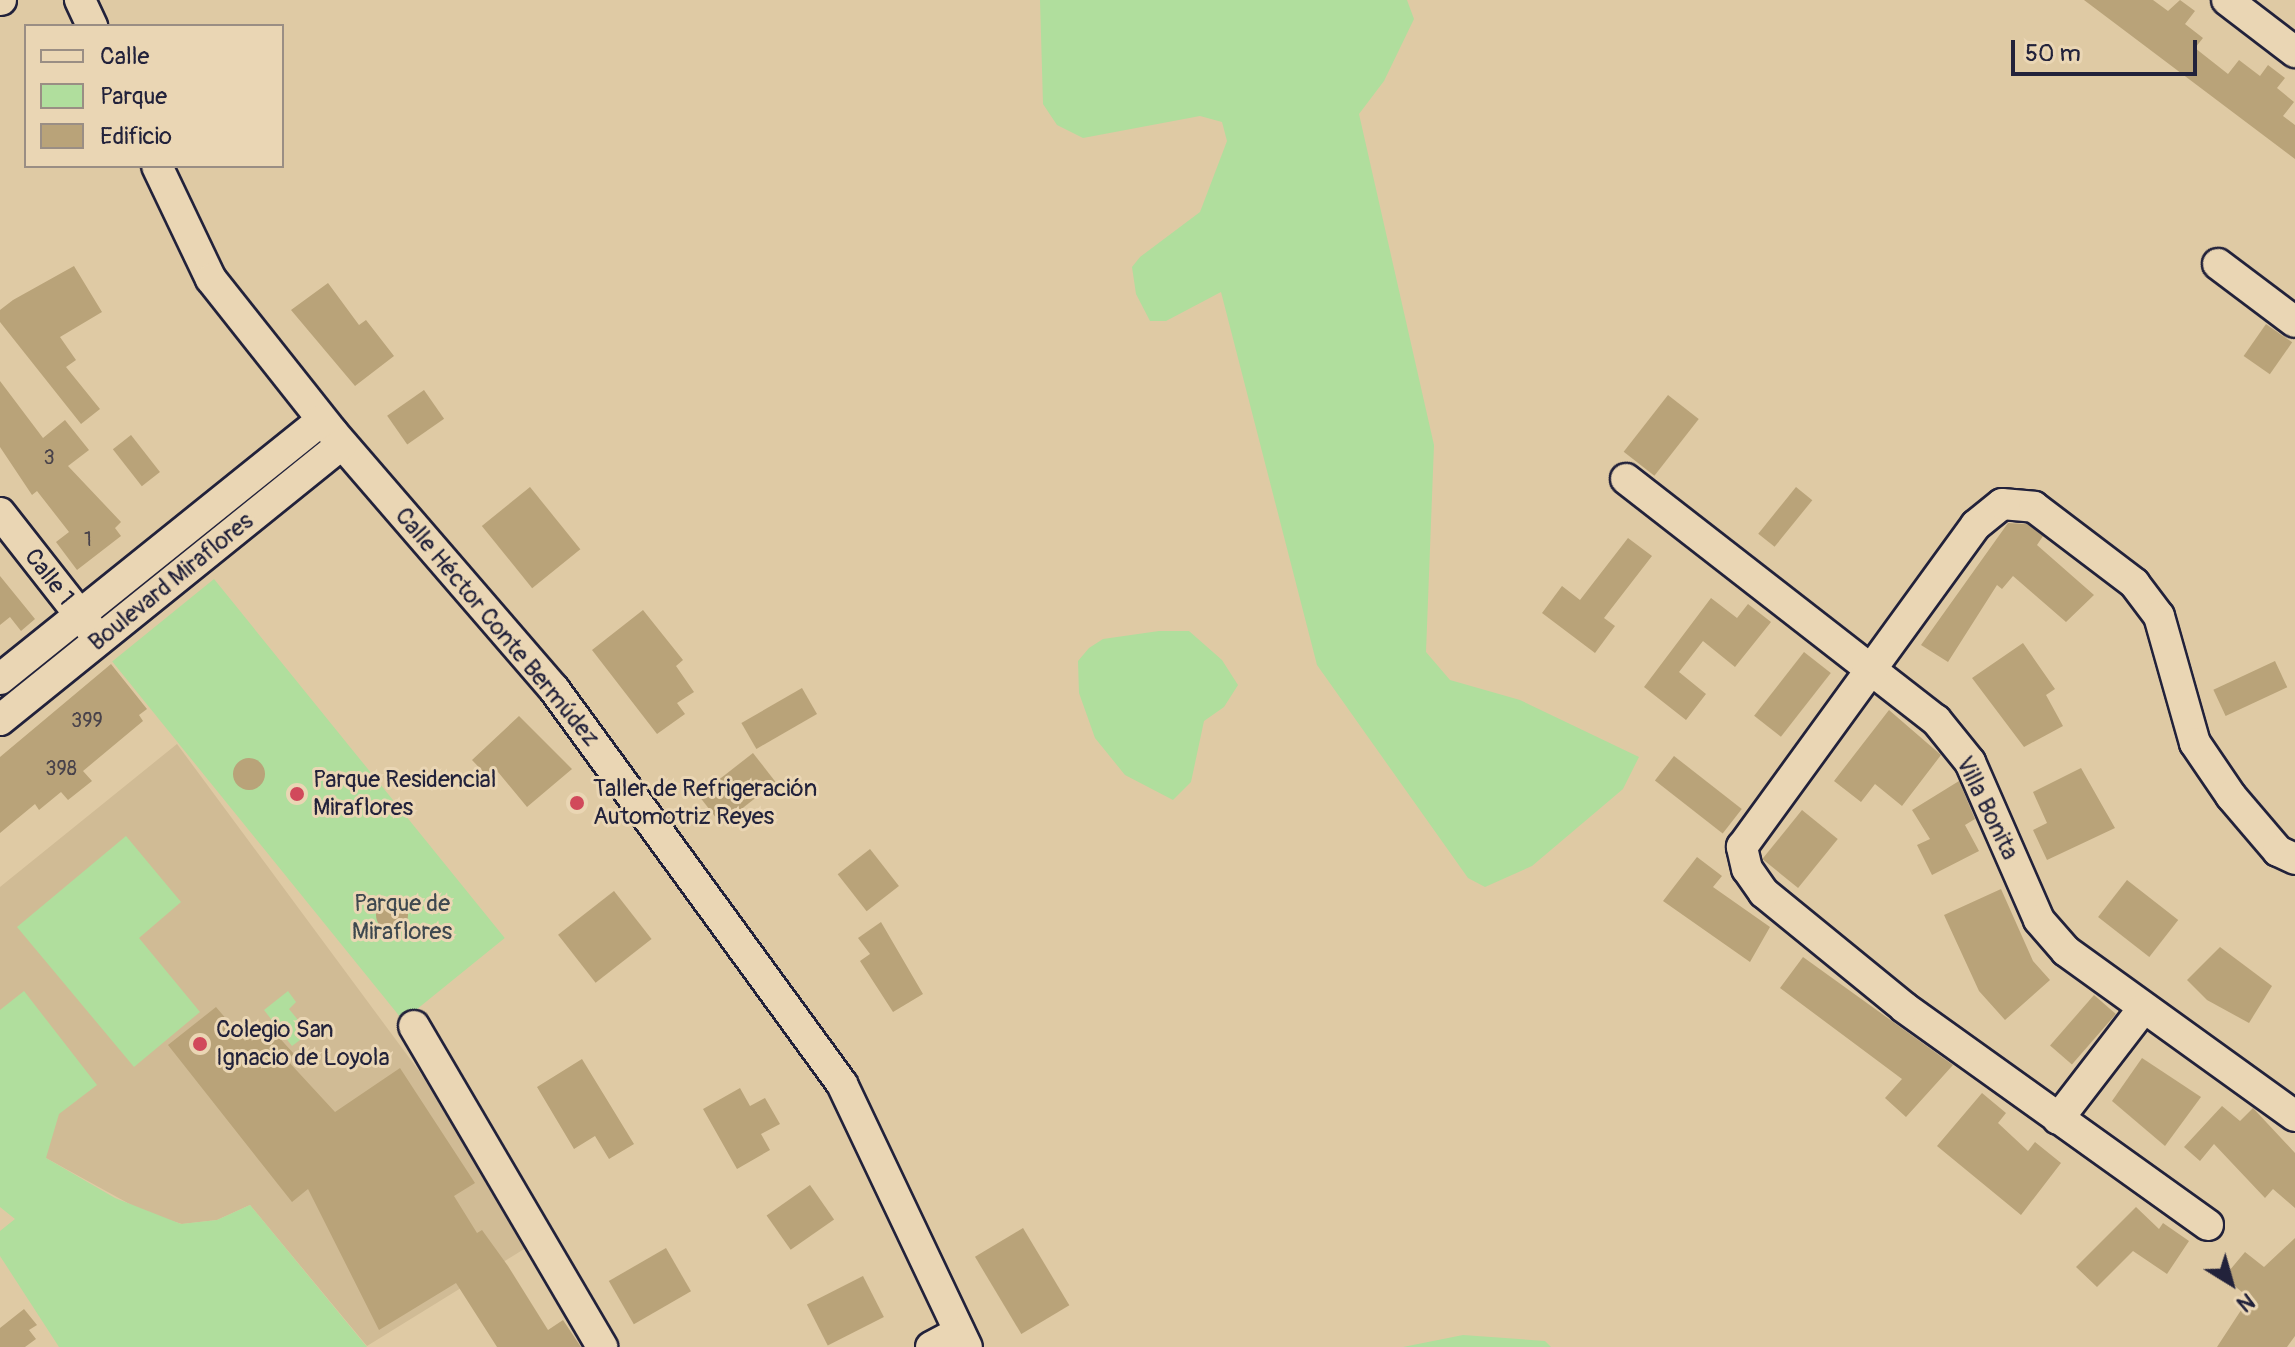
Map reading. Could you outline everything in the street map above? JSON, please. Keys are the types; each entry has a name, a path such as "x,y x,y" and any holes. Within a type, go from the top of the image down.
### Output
{"street":[{"path":"80,0 91,24"},
{"path":"2227,0 2295,52"},
{"name":"Calle Héctor Conte Bermúdez","path":"158,168 211,279 342,444 554,689 842,1084 963,1339"},
{"path":"2218,264 2295,322"},
{"path":"0,679 322,420"},
{"name":"Boulevard Miraflores","path":"0,720 342,444"},
{"name":"Villa Bonita","path":"1626,479 1936,720 1970,762 2039,920 2066,951 2142,1010 2295,1116"},
{"path":"2208,1225 1904,1007 1764,893 1747,869 1742,847 1759,818 1873,671 1976,525 2002,504 2034,507 2134,583 2159,616 2195,743 2278,851 2295,859"},
{"name":"Calle 1","path":"0,513 99,640"},
{"path":"2058,1119 2142,1010"},
{"path":"414,1026 602,1347"},
{"path":"931,1347 963,1339"}],"shaded area":[{"name":"Colegio San Ignacio de Loyola","path":"177,744 419,1071 529,1246 367,1346 250,1205 217,1220 182,1224 146,1213 46,1158 0,1104 0,887"}],"green space":[{"path":"1040,0 1407,0 1414,19 1384,81 1359,114 1434,445 1426,652 1450,680 1520,700 1639,757 1623,789 1532,866 1485,887 1468,878 1317,665 1221,292 1166,321 1150,321 1136,294 1132,267 1140,257 1200,212 1227,141 1222,122 1200,116 1083,138 1057,125 1043,104"},
{"name":"Parque de Miraflores","path":"214,579 505,938 403,1020 112,661"},
{"path":"1159,631 1189,631 1222,660 1238,685 1224,707 1204,721 1191,782 1173,800 1125,775 1095,738 1079,693 1078,661 1089,648 1103,639"},
{"path":"126,836 181,902 139,938 200,1012 134,1067 17,927"},
{"path":"24,991 97,1085 59,1114 46,1158 115,1198 181,1224 217,1220 250,1205 367,1347 59,1347 0,1256 0,1231 15,1219 0,1207 0,1010"},
{"path":"288,991 296,1002 289,1009 303,1026 311,1021 316,1028 292,1046 264,1010"},
{"path":"1463,1335 1545,1341 1551,1347 1403,1347"}],"building":[{"path":"2084,0 2153,0 2168,11 2180,0 2195,11 2185,24 2203,38 2195,48 2228,74 2239,60 2260,76 2268,65 2285,78 2277,88 2294,102 2283,116 2295,125 2295,159"},
{"path":"74,266 102,312 60,337 76,360 66,367 100,409 81,424 0,322 0,310 13,300"},
{"path":"328,283 359,325 366,320 394,356 355,386 291,310"},
{"path":"2266,324 2292,342 2270,374 2244,356"},
{"path":"0,381 43,438 65,420 89,450 68,466 121,522 115,528 121,536 77,570 56,542 69,532 37,491 32,495 0,447"},
{"path":"424,390 444,419 407,444 387,416"},
{"path":"1668,395 1699,419 1654,476 1624,452"},
{"path":"131,435 160,472 142,486 113,449"},
{"path":"530,487 580,549 532,588 482,526"},
{"path":"1796,487 1812,500 1775,547 1758,534"},
{"path":"2008,523 2027,524 2043,536 2037,545 2094,595 2066,622 2013,576 2002,589 1997,585 1948,662 1921,645"},
{"path":"1628,538 1652,556 1604,618 1615,626 1595,653 1542,613 1562,586 1580,600"},
{"path":"0,576 35,619 21,631 10,617 0,625"},
{"path":"1711,598 1737,618 1748,604 1771,622 1735,667 1703,641 1679,672 1706,694 1686,720 1644,687"},
{"path":"643,610 683,660 676,666 694,692 677,703 685,714 657,734 592,650"},
{"path":"2023,643 2055,689 2046,695 2063,726 2024,747 1972,678"},
{"path":"1804,652 1831,673 1781,737 1754,716"},
{"path":"2275,661 2287,687 2226,716 2213,690"},
{"path":"111,664 147,709 139,715 143,721 83,771 92,781 68,800 61,792 39,810 35,804 0,833 0,757"},
{"path":"802,688 817,714 756,749 741,723"},
{"path":"1889,710 1941,755 1902,806 1875,784 1861,802 1834,781"},
{"path":"519,716 572,769 527,807 498,772 490,779 472,760"},
{"path":"753,753 776,782 721,825 699,795"},
{"path":"1674,756 1742,809 1723,833 1655,780"},
{"path":"249,758 261,762 265,774 261,786 249,790 237,786 233,774 237,762"},
{"path":"2081,768 2115,828 2047,860 2033,830 2047,823 2033,792"},
{"path":"1959,781 1975,819 1965,825 1979,851 1932,875 1917,845 1930,839 1912,810"},
{"path":"1802,810 1838,839 1798,888 1762,859"},
{"path":"870,849 899,886 867,911 838,874"},
{"path":"1697,857 1722,876 1713,887 1770,927 1750,962 1663,901"},
{"path":"2127,880 2178,920 2149,957 2098,917"},
{"path":"2001,889 2033,961 2050,980 2005,1020 1979,991 1944,915"},
{"path":"614,891 652,939 596,983 558,935"},
{"path":"392,899 403,904 408,915 403,926 392,931 381,926 376,915 381,904"},
{"path":"881,922 923,994 893,1012 860,961 870,954 858,938"},
{"path":"2220,947 2272,986 2249,1023 2207,1000 2187,980"},
{"path":"1803,957 1953,1065 1906,1117 1885,1098 1902,1079 1780,988"},
{"path":"2094,995 2116,1014 2072,1065 2050,1046"},
{"path":"216,1007 245,1041 266,1023 294,1054 287,1060 335,1112 400,1068 475,1183 454,1196 477,1233 482,1230 548,1330 563,1320 581,1347 497,1347 456,1283 379,1330 308,1189 292,1202 168,1045"},
{"path":"2142,1058 2201,1097 2165,1146 2112,1101"},
{"path":"582,1059 634,1144 609,1159 595,1136 574,1149 537,1087"},
{"path":"740,1088 750,1106 765,1098 780,1124 761,1134 770,1150 737,1169 703,1109"},
{"path":"1982,1093 2006,1113 1998,1123 2028,1151 2035,1142 2061,1163 2021,1215 1937,1146"},
{"path":"2222,1106 2240,1121 2253,1108 2295,1153 2295,1208 2273,1189 2265,1198 2214,1144 2200,1161 2184,1147"},
{"path":"810,1185 834,1219 791,1250 767,1215"},
{"path":"2136,1207 2159,1229 2163,1223 2189,1241 2167,1274 2133,1251 2097,1287 2076,1267"},
{"path":"1023,1228 1069,1305 1021,1334 975,1257"},
{"path":"2295,1238 2295,1336 2287,1347 2217,1347 2249,1298 2224,1277 2245,1252 2264,1267"},
{"path":"666,1248 691,1291 634,1324 609,1281"},
{"path":"863,1276 884,1317 828,1346 807,1305"},
{"path":"24,1309 37,1325 29,1330 36,1339 25,1347 0,1347 0,1328"}],"place":[{"name":"Parque Residencial Miraflores","path":"297,794"},
{"name":"Taller de Refrigeración Automotriz Reyes","path":"577,803"},
{"name":"Colegio San Ignacio de Loyola","path":"200,1044"}]}
